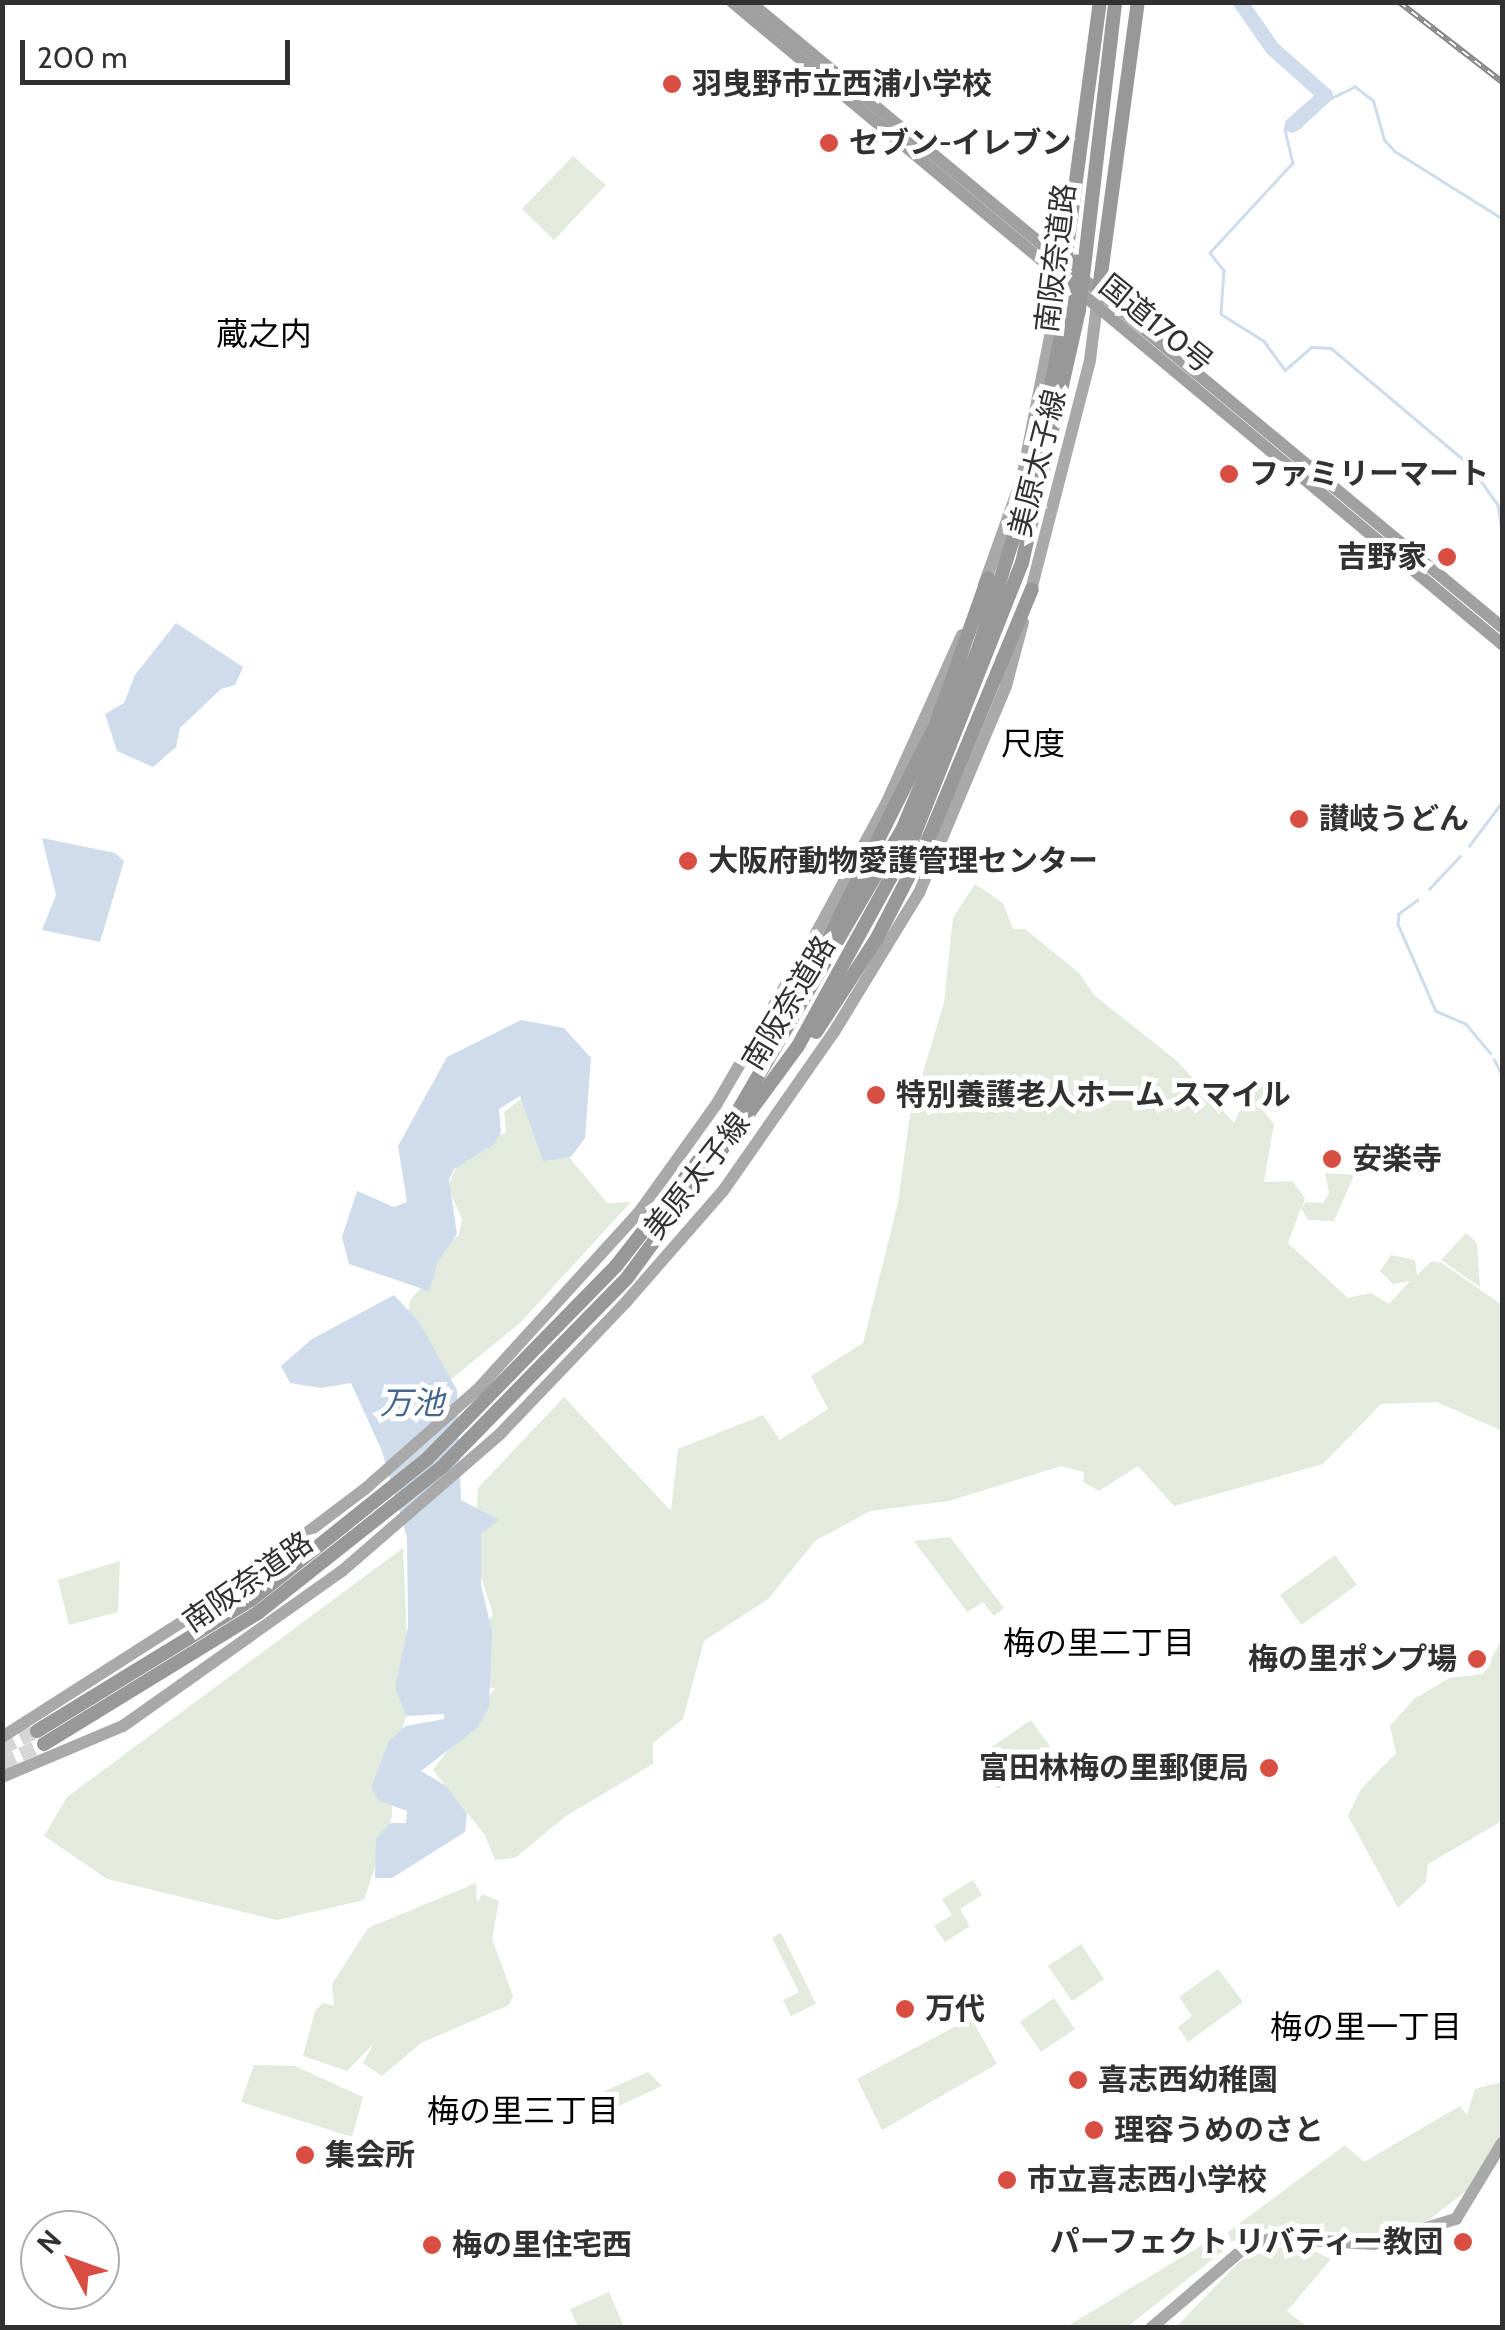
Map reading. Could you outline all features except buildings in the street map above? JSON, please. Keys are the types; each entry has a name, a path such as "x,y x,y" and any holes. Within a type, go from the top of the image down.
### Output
{"highway":[{"name":"国道170号","path":"732,2 1502,644"},
{"name":"国道170号","path":"750,2 1502,627"},
{"path":"1065,263 1100,2"},
{"name":"南阪奈道路","path":"909,830 762,1074 616,1266 494,1407 251,1600 41,1738 259,1612 375,1524 627,1278 798,1046 909,830 979,646 1036,460 1064,339 1112,2"},
{"path":"1099,289 1138,2"},
{"path":"762,1074 935,726 988,578"},
{"path":"798,1046 815,1034 877,938 921,852 1032,589"}],"main road":[{"name":"美原太子線","path":"2,1737 226,1594 365,1490 480,1388 640,1211 716,1105 887,802 988,578 1022,478 1065,263"},
{"name":"美原太子線","path":"2,1777 123,1726 199,1678 373,1546 500,1434 723,1192 834,1032 919,892 964,793 1006,686 1032,589 1090,360 1099,289"},
{"path":"1151,2328 1248,2245 1274,2238 1374,2244 1456,2219 1502,2143"}],"shaded area":[{"path":"573,156 606,185 554,240 522,209"},
{"path":"975,884 1003,903 1013,929 1025,929 1079,973 1094,995 1176,1060 1234,1123 1253,1080 1267,1089 1261,1108 1274,1124 1264,1182 1292,1181 1305,1198 1302,1208 1306,1202 1323,1203 1329,1193 1325,1173 1354,1175 1334,1221 1308,1220 1301,1208 1288,1243 1348,1298 1371,1293 1389,1304 1410,1281 1393,1284 1380,1271 1391,1255 1415,1260 1417,1275 1432,1261 1442,1263 1502,1305 1502,1431 1437,1402 1381,1404 1323,1464 1174,1506 1138,1466 1099,1491 1083,1482 1084,1472 1061,1466 949,1501 870,1511 815,1541 768,1599 704,1641 683,1719 653,1743 653,1764 566,1816 515,1858 495,1860 485,1835 433,1770 495,1688 468,1685 461,1661 493,1614 474,1554 478,1488 564,1397 671,1511 678,1449 763,1415 780,1440 828,1409 811,1376 863,1343 898,1203 910,1115 944,1003 953,918"},
{"path":"521,1099 607,1203 631,1202 521,1322 443,1386 407,1319 410,1300 426,1283 439,1251 459,1235 462,1219 448,1188 454,1171 475,1142 506,1133 504,1112"},
{"path":"1466,1233 1477,1243 1480,1287 1441,1260"},
{"path":"950,1537 1004,1608 994,1616 983,1602 967,1612 914,1541"},
{"path":"403,1548 410,1704 391,1765 392,1816 364,1900 277,1920 107,1879 44,1836 67,1797"},
{"path":"1335,1555 1357,1585 1301,1625 1280,1595"},
{"path":"120,1561 118,1612 69,1625 58,1580"},
{"path":"1502,1639 1502,1821 1428,1864 1426,1882 1398,1908 1348,1816 1361,1789 1396,1753 1390,1726 1414,1699 1449,1678 1483,1674"},
{"path":"1031,1720 1053,1751 998,1789 976,1758"},
{"path":"973,1880 982,1895 960,1909 970,1926 945,1942 934,1926 952,1915 942,1899"},
{"path":"476,1883 477,1903 482,1894 499,1901 492,1939 513,1996 509,2005 421,2043 382,2076 363,2063 374,2043 347,2071 303,2056 315,2011 323,2003 334,2006 332,1984 368,1928"},
{"path":"781,1933 816,2004 791,2016 783,2000 799,1992 772,1938"},
{"path":"1081,1944 1104,1979 1072,2001 1048,1966"},
{"path":"1218,1969 1243,2002 1188,2042 1178,2027 1192,2016 1179,1997"},
{"path":"1054,1998 1075,2029 1041,2052 1020,2022"},
{"path":"971,2018 997,2064 882,2130 857,2079"},
{"path":"254,2065 295,2066 363,2097 352,2137 241,2102"},
{"path":"648,2072 662,2086 597,2116 591,2097"},
{"path":"1502,2082 1502,2133 1466,2191 1425,2223 1393,2235 1267,2229 1231,2242 1228,2232 1345,2145 1364,2162 1460,2106 1467,2115 1475,2089"},
{"path":"1217,2236 1227,2248 1127,2327 1066,2327"},
{"path":"1273,2247 1312,2250 1331,2259 1287,2311 1307,2327 1176,2327 1240,2261"},
{"path":"609,2292 624,2327 578,2327 570,2309"}],"water":[{"path":"176,623 243,667 235,685 221,689 180,728 176,747 153,767 117,751 105,714 124,703 135,675"},
{"path":"42,838 115,853 124,861 100,942 42,930 56,895"},
{"path":"521,1020 564,1028 591,1058 585,1138 571,1157 543,1161 520,1096 499,1109 501,1132 494,1144 454,1169 449,1180 457,1234 438,1261 429,1291 349,1264 342,1237 357,1191 394,1207 407,1202 398,1146 447,1057"},
{"name":"万池","path":"394,1295 419,1322 457,1390 461,1500 499,1520 481,1534 481,1585 492,1632 489,1707 477,1728 421,1771 446,1786 467,1813 465,1832 392,1878 375,1878 376,1839 390,1823 406,1823 407,1811 379,1801 371,1788 389,1741 406,1726 444,1719 444,1714 407,1716 395,1688 408,1627 407,1537 382,1451 351,1383 321,1388 290,1383 281,1366 312,1339"}],"waterway":[{"path":"1240,2 1272,48 1325,95 1291,125"},
{"path":"1502,219 1395,152 1384,140 1373,101 1355,87 1328,100 1299,128 1285,129 1293,163 1210,253 1224,270 1221,314 1264,341 1285,370 1311,347 1331,348 1470,465 1498,505 1502,530"},
{"path":"1469,846 1502,802"},
{"path":"1429,889 1460,856"},
{"path":"1418,900 1399,914 1398,924 1436,1011 1466,1024 1490,1053"},
{"path":"1494,1059 1502,1075"}],"tunnel":[{"path":"2,1748 37,1731"},
{"path":"2,1763 44,1744"}],"railway":[{"path":"1399,2 1502,82"}],"place":[{"name":"羽曳野市立西浦小学校","path":"672,84"},
{"name":"セブン-イレブン","path":"829,143"},
{"name":"ファミリーマート","path":"1229,474"},
{"name":"吉野家","path":"1447,557"},
{"name":"讃岐うどん","path":"1299,819"},
{"name":"大阪府動物愛護管理センター","path":"688,861"},
{"name":"特別養護老人ホーム スマイル","path":"876,1095"},
{"name":"安楽寺","path":"1332,1159"},
{"name":"梅の里ポンプ場","path":"1477,1659"},
{"name":"富田林梅の里郵便局","path":"1269,1768"},
{"name":"万代","path":"905,2009"},
{"name":"喜志西幼稚園","path":"1078,2080"},
{"name":"理容うめのさと","path":"1094,2130"},
{"name":"集会所","path":"305,2155"},
{"name":"市立喜志西小学校","path":"1007,2180"},
{"name":"パーフェクト リバティー教団","path":"1463,2242"},
{"name":"梅の里住宅西","path":"432,2245"}],"district":[{"name":"蔵之内","path":"264,334"},
{"name":"尺度","path":"1033,744"},
{"name":"梅の里二丁目","path":"1099,1643"},
{"name":"梅の里一丁目","path":"1366,2027"},
{"name":"梅の里三丁目","path":"523,2111"}]}
